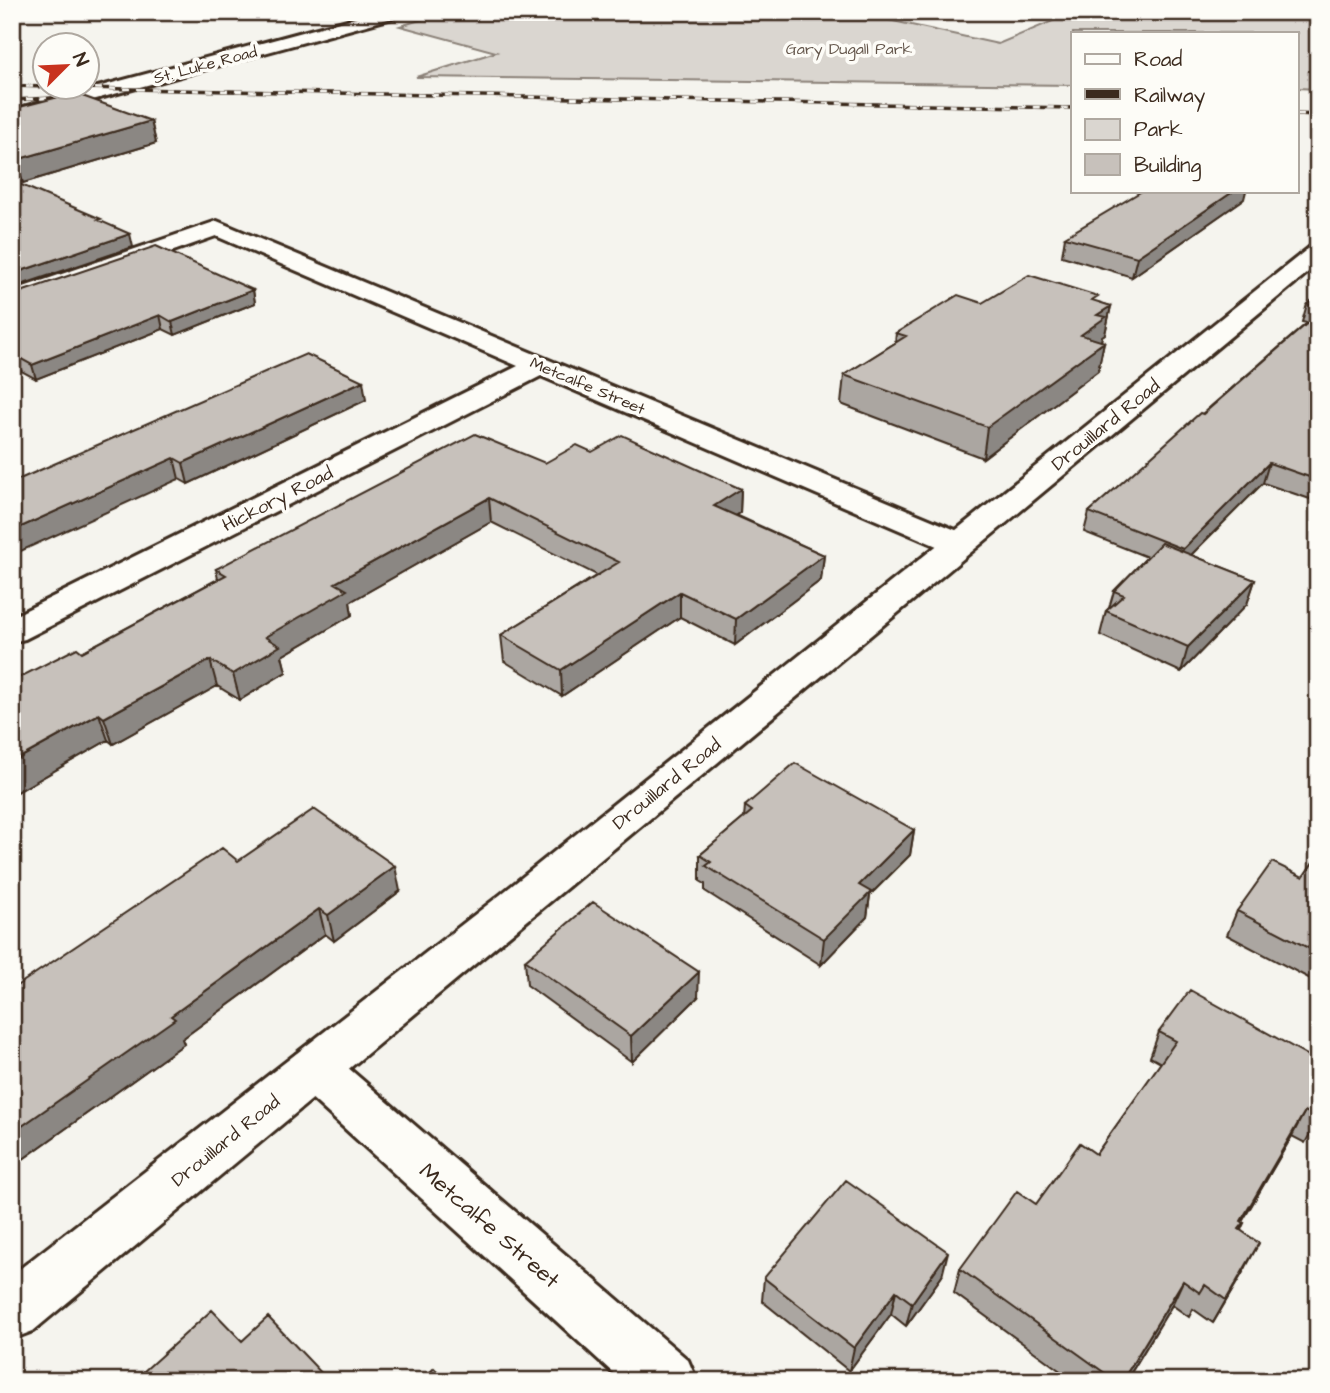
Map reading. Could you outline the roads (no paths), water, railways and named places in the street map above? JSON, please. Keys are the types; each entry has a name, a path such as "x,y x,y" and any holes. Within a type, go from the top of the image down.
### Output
{"street":[{"name":"St. Luke Road","path":"12,116 397,12"},
{"name":"Metcalfe Street","path":"12,300 217,228 958,543"},
{"name":"Drouillard Road","path":"12,1311 314,1069 1318,252"},
{"name":"Hickory Road","path":"12,631 541,365"},
{"name":"Metcalfe Street","path":"314,1069 667,1381"}],"railway":[{"path":"12,86 32,87"},
{"path":"102,88 1071,108"},
{"path":"12,100 32,99"},
{"path":"1298,114 1318,115"}],"park label":[{"name":"Gary Dugall Park","path":"849,48"}]}
